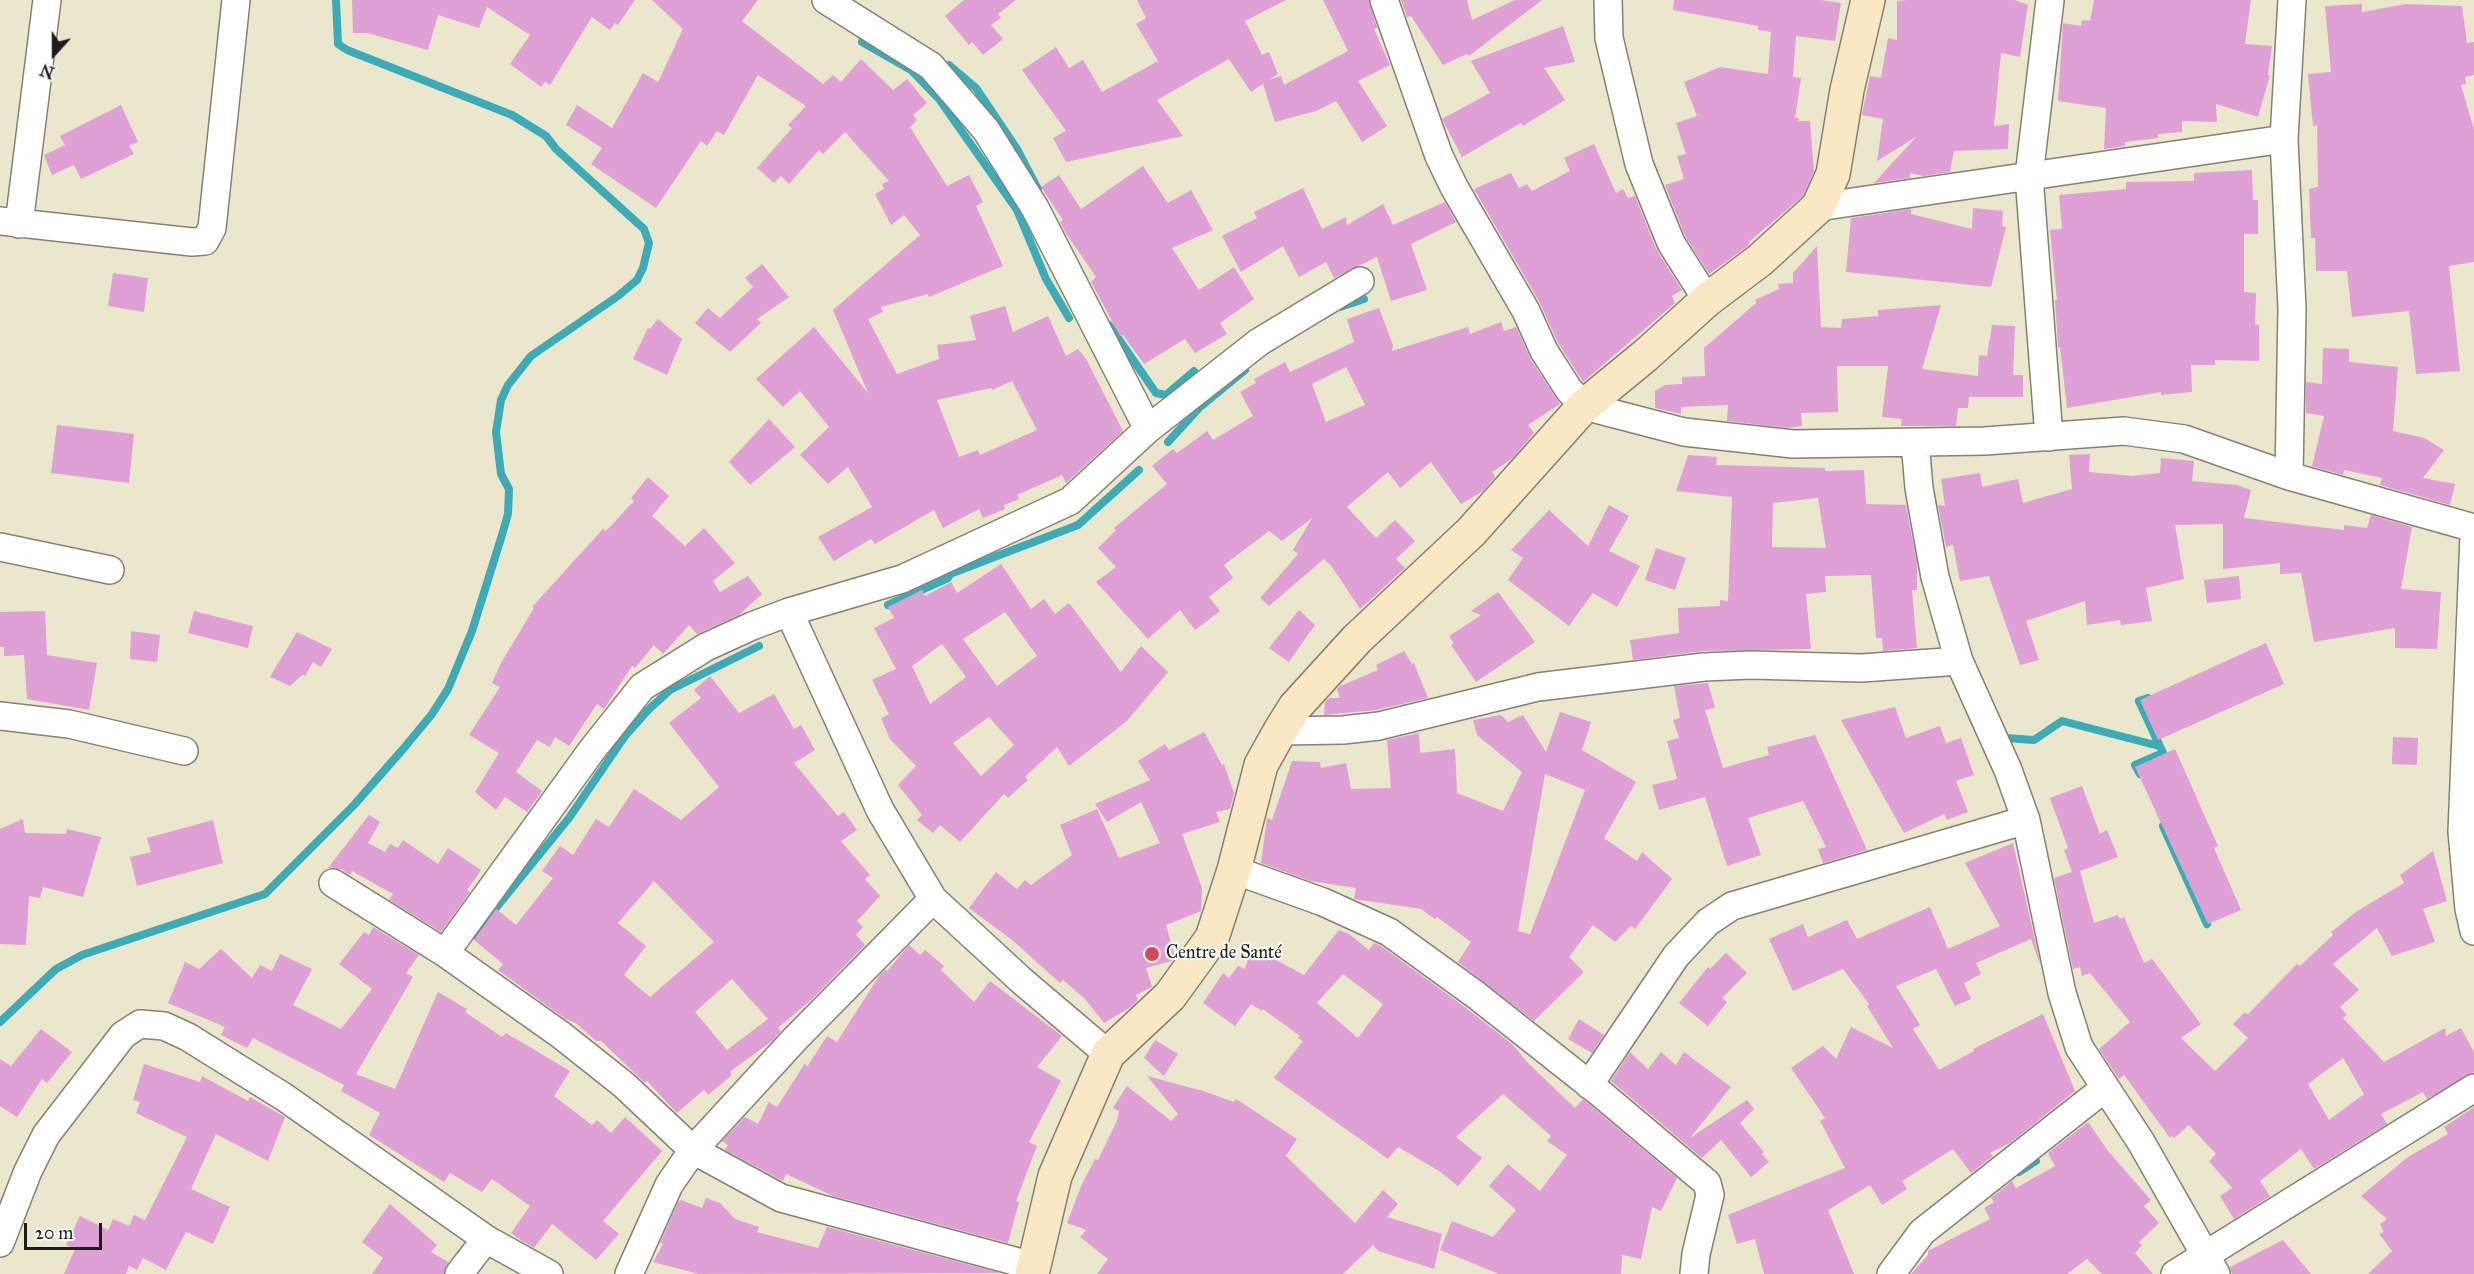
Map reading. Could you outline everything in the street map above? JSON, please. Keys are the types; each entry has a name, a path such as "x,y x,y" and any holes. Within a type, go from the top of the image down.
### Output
{"main road":[{"path":"1033,1270 1054,1176 1108,1054 1170,996 1212,938 1234,870 1261,765 1295,707 1357,639 1471,532 1584,406 1646,356 1707,300 1760,260 1818,207 1833,174 1847,90 1868,0"}],"street":[{"path":"47,0 10,222 192,242 205,241 212,228 236,0"},
{"path":"826,0 931,66 986,130 1035,208 1148,429"},
{"path":"1384,0 1438,156 1454,188 1526,311 1544,351 1569,390 1584,406 1684,432 1793,444 1915,442 2124,432 2184,439 2289,476 2474,528"},
{"path":"1608,0 1609,38 1639,164 1671,243 1707,300"},
{"path":"2049,437 2029,176 2050,0"},
{"path":"2289,476 2292,309 2284,139 2292,0"},
{"path":"1818,207 2284,139"},
{"path":"445,953 592,750 642,687 706,647 789,612 902,579 1071,501 1148,429 1259,342 1360,281"},
{"path":"1915,442 1919,488 1935,577 1959,661 2008,770 2026,820 2062,993 2079,1047 2141,1142 2210,1264"},
{"path":"2474,536 2462,832 2469,909 2474,931"},
{"path":"0,547 110,570"},
{"path":"789,612 880,810 933,899 1022,981 1108,1054"},
{"path":"1280,731 1344,730 1380,726 1538,687 1704,667 1751,665 1862,668 1959,661"},
{"path":"0,716 69,724 184,751"},
{"path":"1589,1085 1676,956 1708,922 1732,906 2026,820"},
{"path":"1234,870 1323,902 1389,932 1476,995 1707,1183 1710,1195 1696,1254 1694,1274"},
{"path":"333,882 445,953 561,1035 624,1085 693,1149 781,1198 1033,1270"},
{"path":"629,1274 669,1185 693,1149 795,1039 933,899"},
{"path":"0,1243 28,1171 46,1135 123,1035 140,1024 164,1026 188,1037 331,1129 486,1239 549,1274"},
{"path":"1891,1274 1922,1232 2105,1088"},
{"path":"2175,1274 2210,1264 2474,1088"},
{"path":"459,1274 486,1239"}],"building":[{"path":"352,0 635,0 618,25 615,23 610,30 592,17 550,85 545,82 541,87 510,64 530,35 487,7 479,28 438,15 428,50 367,33 353,33"},
{"path":"652,0 758,0 742,21 823,84 833,75 841,82 861,59 893,90 907,79 927,103 913,115 917,120 910,127 947,186 969,175 983,202 976,206 1003,266 929,297 928,294 881,307 883,312 868,319 897,374 939,359 937,345 976,340 970,316 1005,306 1013,332 1048,316 1066,356 1078,349 1086,359 1123,431 1066,483 1062,475 1017,495 1019,499 1004,505 1005,509 983,518 979,509 943,528 934,510 875,544 871,539 834,561 818,537 872,507 848,467 828,484 800,455 829,427 800,391 783,407 756,379 814,327 868,393 833,310 920,235 904,215 891,225 875,194 884,189 882,184 889,181 845,132 823,154 819,150 789,184 781,176 774,183 757,168 792,128 788,125 806,106 758,75 724,135 717,131 707,146 701,141 656,208 591,164 602,148 566,125 577,105 612,128 643,73 658,82 683,29","holes":["1012,381 1037,430 980,455 978,450 959,457 937,400 991,388 992,390"]},
{"path":"964,0 1016,0 998,14 1001,18 991,25 1003,39 983,55 972,42 969,45 945,16"},
{"path":"1137,0 1286,0 1245,21 1262,55 1269,52 1278,74 1269,80 1281,76 1284,85 1348,51 1323,0 1369,0 1377,28 1374,29 1390,65 1358,81 1387,126 1362,142 1336,101 1316,111 1275,122 1263,84 1251,92 1229,59 1157,100 1183,136 1066,162 1053,138 1066,131 1022,70 1056,47 1069,68 1083,60 1102,92 1158,61 1136,24 1146,18"},
{"path":"1401,0 1467,0 1472,20 1515,0 1542,0 1469,56 1467,54 1443,65 1411,16 1407,17"},
{"path":"1674,0 1821,0 1841,3 1835,41 1796,36 1793,77 1801,78 1795,118 1799,118 1798,121 1810,121 1814,171 1803,196 1750,241 1748,246 1709,274 1685,236 1665,185 1684,179 1677,156 1686,154 1676,123 1697,116 1684,82 1720,67 1768,74 1771,32 1758,30 1758,26 1673,10"},
{"path":"2015,0 2028,5 2020,57 2001,53 1994,126 2009,124 2008,149 1954,151 1950,172 1923,176 1910,173 1910,178 1874,183 1916,137 1877,161 1883,119 1862,115 1870,76 1881,78 1888,38 1897,40 1897,1"},
{"path":"2094,0 2251,0 2245,44 2272,46 2268,75 2270,75 2258,117 2216,104 2217,122 2182,121 2182,132 2158,134 2158,138 2125,142 2125,146 2104,149 2106,108 2058,101 2063,23 2081,26 2082,20 2090,21"},
{"path":"2362,4 2362,12 2406,4 2462,6 2467,43 2474,42 2474,75 2465,77 2466,84 2461,85 2474,130 2474,262 2449,266 2460,371 2416,374 2409,311 2352,317 2347,271 2316,271 2315,238 2311,238 2309,189 2318,187 2317,125 2313,126 2308,74 2331,72 2325,6"},
{"path":"1563,26 1575,62 1544,68 1565,100 1523,126 1521,123 1462,157 1442,119 1490,93 1471,61"},
{"path":"121,105 138,142 129,146 134,154 81,179 74,165 52,175 44,155 65,145 60,136"},
{"path":"1594,144 1616,193 1623,189 1628,198 1635,196 1656,249 1682,290 1672,296 1675,303 1583,382 1558,343 1540,303 1474,189 1511,173 1519,188 1527,184 1532,191 1570,171 1564,158"},
{"path":"1143,166 1168,203 1191,190 1213,230 1172,248 1199,290 1234,267 1254,299 1220,323 1227,334 1195,353 1185,339 1144,364 1123,335 1120,336 1091,282 1096,277 1065,232 1060,222 1063,220 1041,187 1059,175 1081,209"},
{"path":"2252,170 2253,200 2258,200 2258,234 2244,234 2244,292 2256,293 2255,325 2259,325 2259,361 2215,360 2215,365 2191,365 2192,392 2161,395 2161,392 2067,408 2060,347 2058,347 2055,300 2057,300 2050,230 2062,229 2059,195 2126,189 2126,182 2194,181 2194,173"},
{"path":"1303,188 1322,229 1346,217 1347,225 1383,204 1393,225 1445,202 1456,222 1411,244 1427,290 1391,301 1377,257 1334,278 1326,262 1299,277 1283,246 1241,272 1222,236 1257,218 1254,212"},
{"path":"1973,208 2003,211 2002,226 2006,227 1991,287 1846,272 1851,218 1911,209 1911,214 1972,229"},
{"path":"1817,246 1821,327 1841,328 1842,319 1878,316 1878,310 1941,305 1922,369 1978,376 1979,355 1987,356 1992,325 2015,326 2013,375 2023,375 2023,397 1969,397 1968,408 1958,408 1956,426 1901,426 1902,419 1882,417 1888,366 1837,366 1838,412 1801,413 1802,426 1787,428 1727,421 1728,405 1681,407 1681,414 1655,408 1655,391 1665,385 1682,384 1682,377 1705,376 1704,348 1756,303 1755,300 1779,289 1778,284 1793,283 1793,273"},
{"path":"762,264 789,297 757,319 761,323 730,352 695,323 708,308 720,318 753,287 745,278"},
{"path":"113,273 148,278 144,312 108,306"},
{"path":"1379,308 1393,345 1392,351 1468,327 1470,334 1501,322 1504,331 1516,327 1531,360 1560,404 1528,425 1534,433 1513,458 1492,472 1495,477 1483,491 1461,504 1431,462 1400,488 1388,472 1347,507 1376,538 1395,520 1415,541 1396,559 1405,568 1360,609 1332,567 1324,559 1269,606 1260,598 1298,554 1293,550 1312,518 1282,541 1269,531 1224,565 1233,578 1209,597 1220,611 1195,630 1180,610 1148,639 1096,582 1116,567 1098,548 1116,530 1114,528 1167,484 1152,466 1173,449 1177,453 1207,431 1213,440 1253,416 1240,392 1256,383 1254,379 1285,362 1290,372 1354,342 1347,319","holes":["1346,367 1365,405 1326,422 1312,384"]},
{"path":"658,319 682,339 667,375 633,359 648,328 650,329"},
{"path":"2323,348 2349,349 2349,362 2398,367 2393,431 2424,438 2444,450 2423,478 2455,484 2450,505 2380,485 2382,478 2344,470 2343,475 2312,466 2324,416 2306,413 2306,382 2322,384"},
{"path":"769,419 795,447 750,485 729,462"},
{"path":"57,425 134,434 129,483 51,473"},
{"path":"2090,454 2089,472 2132,476 2160,473 2161,458 2194,461 2192,481 2237,485 2251,490 2244,518 2344,530 2344,525 2367,528 2371,515 2412,527 2401,589 2441,592 2437,649 2395,648 2395,628 2314,642 2301,573 2280,574 2280,563 2223,569 2223,524 2175,525 2184,579 2146,588 2152,621 2121,625 2120,620 2087,625 2085,601 2026,621 2039,660 2020,665 1989,576 1960,581 1953,545 1946,547 1938,505 1945,506 1941,479 1980,473 1982,487 2018,479 2023,503 2072,489 2069,455"},
{"path":"1688,455 1717,457 1716,465 1825,468 1825,471 1864,470 1866,504 1906,505 1917,563 1917,590 1912,590 1917,648 1883,651 1882,638 1876,638 1871,575 1825,576 1826,592 1806,594 1811,649 1703,651 1633,660 1630,640 1679,633 1678,608 1720,606 1720,600 1728,601 1732,497 1676,491","holes":["1818,498 1826,548 1772,547 1773,503"]},
{"path":"648,477 669,496 652,516 685,546 704,528 735,563 713,581 720,592 748,576 762,594 739,615 697,634 689,625 663,654 654,645 635,668 632,666 604,709 597,704 569,746 555,737 550,747 537,740 516,772 542,791 527,812 505,797 496,810 475,792 499,753 469,735 500,687 492,683 501,663 534,608 532,607 603,529 606,531 634,501 631,498"},
{"path":"1609,505 1629,516 1609,551 1640,566 1617,607 1593,593 1569,626 1508,580 1523,558 1511,550 1549,510 1588,546"},
{"path":"1656,548 1686,558 1675,590 1645,580"},
{"path":"1001,564 1031,609 1044,599 1055,614 1069,603 1121,672 1141,646 1168,672 1127,721 1069,766 1057,747 1025,777 1028,780 1008,798 1004,794 960,842 940,825 933,833 917,820 922,815 898,785 916,766 890,739 881,718 889,714 872,680 896,669 874,628 894,618 888,607 922,590 925,596 951,582 957,593","holes":["1005,612 1037,656 997,686 963,639","942,644 966,677 930,704 912,666","989,717 1014,745 981,776 953,743"]},
{"path":"2239,576 2241,599 2207,603 2204,580"},
{"path":"1498,592 1535,642 1476,682 1451,645 1454,644 1449,636 1481,615 1471,611"},
{"path":"1299,610 1315,625 1289,662 1269,648"},
{"path":"45,611 47,655 97,663 89,710 27,699 24,655 4,656 4,647 0,647 0,612"},
{"path":"194,611 253,626 248,648 188,633"},
{"path":"131,631 160,635 157,662 130,659"},
{"path":"297,632 332,649 321,667 313,662 305,676 302,675 290,686 270,677"},
{"path":"2266,643 2284,684 2158,740 2140,700"},
{"path":"1404,651 1412,664 1414,663 1428,698 1376,710 1324,715 1325,702 1329,698 1340,698 1337,689 1340,686 1378,670 1376,665"},
{"path":"710,676 739,713 774,694 794,729 801,725 815,750 794,763 838,816 844,812 857,830 841,841 870,875 865,879 880,896 857,921 863,927 856,935 865,945 812,999 778,1028 781,1031 772,1041 731,1071 731,1076 708,1095 704,1090 677,1113 647,1081 645,1083 601,1041 596,1041 577,1024 564,1018 498,970 503,964 474,940 496,909 516,925 553,878 542,871 560,846 573,855 596,819 609,827 634,789 681,820 719,787 669,723 701,698 694,690","holes":["654,881 714,942 650,997 624,975 646,946 618,923","732,979 768,1019 727,1050 695,1012"]},
{"path":"1708,683 1715,708 1705,710 1723,768 1769,755 1767,747 1815,735 1867,850 1823,863 1818,849 1826,847 1803,801 1748,818 1761,855 1727,866 1705,797 1659,810 1652,785 1677,779 1667,741 1679,738 1673,720 1680,718 1674,686"},
{"path":"1895,707 1906,738 1940,726 1946,743 1961,738 1974,775 1956,781 1968,812 1947,820 1944,814 1904,833 1841,720"},
{"path":"1560,712 1591,722 1582,750 1636,782 1604,838 1637,861 1642,852 1672,879 1635,929 1631,926 1615,942 1593,925 1569,957 1583,971 1582,974 1534,1021 1458,962 1471,942 1437,917 1435,919 1421,909 1354,899 1356,888 1310,881 1261,863 1267,818 1272,820 1292,761 1320,762 1321,768 1346,763 1351,789 1391,788 1387,740 1419,733 1420,753 1455,749 1457,793 1503,811 1522,772 1477,735 1473,720 1501,715 1508,722 1523,715 1546,752","holes":["1545,774 1585,790 1530,934 1518,931"]},
{"path":"1204,732 1222,765 1224,764 1234,793 1230,809 1216,812 1220,822 1182,834 1202,888 1201,911 1166,925 1175,957 1172,961 1146,968 1152,987 1136,995 1138,1000 1131,1007 1104,1023 1085,999 1063,980 1060,983 1012,940 969,908 996,872 1017,889 1025,880 1031,885 1072,855 1060,825 1097,809 1119,858 1160,843 1141,802 1107,822 1095,804 1150,780 1138,761 1165,744 1169,750"},
{"path":"2393,737 2418,738 2417,765 2392,764"},
{"path":"2175,749 2218,846 2214,848 2241,910 2208,924 2135,767"},
{"path":"2082,786 2100,834 2107,830 2118,857 2080,871 2094,923 2118,915 2120,919 2124,917 2144,963 2152,959 2201,1024 2181,1038 2215,1071 2248,1038 2233,1024 2244,1013 2248,1014 2297,964 2300,966 2333,935 2331,932 2356,912 2404,883 2400,875 2433,851 2447,901 2423,909 2435,942 2392,956 2377,928 2333,964 2359,990 2340,1007 2347,1015 2343,1018 2384,1062 2445,1028 2446,1036 2461,1028 2474,1052 2474,1072 2427,1099 2423,1092 2381,1114 2387,1124 2314,1169 2301,1149 2260,1181 2270,1196 2234,1219 2220,1196 2232,1188 2209,1161 2216,1154 2189,1125 2174,1138 2172,1136 2170,1138 2124,1075 2119,1079 2099,1049 2130,1022 2090,973 2082,976 2080,967 2073,969 2054,878 2072,872 2064,850 2068,848 2050,798","holes":["2343,1058 2364,1094 2329,1120 2308,1084"]},
{"path":"369,815 380,822 368,843 385,852 390,844 398,848 403,840 438,864 448,848 481,870 467,890 470,892 441,932 389,900 393,894 352,871 350,875 341,869 328,868"},
{"path":"23,819 25,833 66,834 67,829 101,837 83,897 43,887 40,898 29,896 26,945 0,944 0,829"},
{"path":"213,820 223,863 137,886 130,857 151,852 147,838"},
{"path":"2013,843 2041,967 2031,939 1976,963 1981,974 1964,983 1971,999 1955,1006 1936,969 1896,986 1920,1025 1913,1029 1939,1070 1974,1051 1973,1049 2043,1014 2075,1091 2010,1143 1990,1153 1993,1156 1971,1173 1953,1149 1902,1181 1907,1189 1882,1205 1870,1185 1828,1210 1854,1274 1764,1274 1755,1239 1737,1244 1728,1215 1845,1168 1820,1121 1825,1118 1791,1068 1823,1046 1836,1059 1851,1027 1893,1048 1867,1006 1869,1004 1843,969 1793,991 1769,939 1803,924 1808,937 1847,920 1857,939 1930,907 1948,949 2000,926 1965,863"},
{"path":"373,927 419,955 406,973 413,977 356,1074 395,1089 438,992 467,1009 465,1012 502,1037 506,1033 570,1071 554,1096 592,1125 597,1120 611,1133 625,1117 662,1151 603,1221 619,1234 596,1260 552,1224 534,1248 522,1241 511,1233 530,1206 492,1179 482,1192 450,1173 444,1182 369,1135 380,1113 341,1091 344,1085 253,1038 247,1048 221,1035 225,1027 168,1003 185,962 199,969 221,949 252,978 260,965 272,971 280,954 312,969 293,1005 341,1029 372,989 339,964 364,932 369,935"},
{"path":"1339,930 1349,934 1369,950 1374,943 1381,946 1512,1044 1528,1063 1575,1108 1583,1099 1677,1178 1661,1211 1652,1207 1641,1259 1622,1255 1621,1274 1499,1274 1440,1250 1452,1221 1493,1237 1516,1210 1489,1186 1508,1164 1540,1191 1567,1155 1547,1141 1551,1136 1503,1094 1456,1137 1482,1158 1458,1186 1439,1171 1398,1147 1388,1159 1274,1078 1303,1041 1298,1038 1300,1036 1263,1009 1262,1011 1251,1004 1235,1026 1203,1003 1223,973 1229,978 1238,966 1245,969 1252,947 1304,975","holes":["1343,974 1383,1004 1358,1038 1317,1003"]},
{"path":"909,945 920,955 925,950 944,966 941,970 974,1002 990,981 1062,1036 1037,1067 1061,1081 1029,1142 1037,1146 1016,1201 1019,1202 1008,1243 833,1196 786,1174 783,1181 725,1150 728,1145 722,1141 745,1117 758,1124 769,1102 777,1107 805,1063 807,1067 827,1036 837,1042 879,976 886,969 887,971"},
{"path":"1726,953 1747,973 1722,998 1727,1002 1708,1026 1679,1003 1708,967 1710,969"},
{"path":"1579,1019 1604,1035 1592,1053 1568,1039"},
{"path":"41,1029 72,1052 47,1083 42,1079 17,1117 0,1106 0,1059 11,1066"},
{"path":"1155,1040 1178,1054 1164,1076 1144,1058"},
{"path":"1630,1052 1648,1069 1661,1052 1676,1065 1684,1052 1731,1087 1690,1138 1747,1100 1754,1109 1740,1123 1764,1152 1762,1154 1769,1162 1751,1177 1721,1140 1702,1158 1611,1081"},
{"path":"144,1064 200,1082 202,1076 248,1101 250,1097 285,1117 268,1161 216,1134 191,1189 230,1207 213,1244 186,1232 166,1270 143,1258 137,1270 129,1266 126,1274 64,1274 75,1249 66,1245 80,1216 108,1230 113,1219 129,1226 134,1215 145,1220 187,1137 136,1113 140,1102 133,1100"},
{"path":"1147,1076 1234,1102 1236,1099 1297,1139 1286,1156 1355,1223 1383,1190 1398,1204 1387,1217 1442,1234 1434,1269 1378,1251 1373,1245 1343,1274 1097,1274 1108,1259 1080,1237 1086,1230 1067,1223 1081,1186 1095,1159 1098,1160 1117,1121 1119,1111 1113,1108 1127,1086 1171,1121 1178,1114"},
{"path":"2474,1107 2474,1274 2368,1274 2392,1251 2379,1234 2384,1232 2380,1224 2387,1219 2361,1196 2408,1157 2448,1134 2444,1127"},
{"path":"2088,1122 2108,1151 2151,1200 2144,1206 2159,1223 2139,1242 2142,1245 2135,1253 2153,1274 2102,1274 2087,1259 2067,1274 1911,1274 1928,1255 1928,1251 1990,1219 1984,1208 1994,1202 1991,1198 2012,1181 2016,1188 2055,1166 2048,1153"},
{"path":"706,1198 720,1203 735,1219 759,1227 757,1232 818,1248 827,1227 1000,1273 699,1274 653,1262 663,1244 660,1243 678,1202 681,1200 702,1208"},
{"path":"390,1204 437,1245 431,1252 448,1262 444,1274 372,1274 383,1258 362,1242"},
{"path":"2283,1240 2311,1274 2232,1274 2230,1267"}],"waterway":[{"path":"0,1022 56,969 82,955 265,894 354,805 404,748 432,714 448,689 472,631 502,535 508,514 509,489 501,474 496,432 501,400 508,385 531,356 618,296 637,280 643,268 649,243 644,229 556,149 546,136 512,115 347,50 338,44 336,0"},
{"path":"864,35 862,42 911,70 939,99 1017,210 1046,279 1069,318"},
{"path":"949,65 976,88 1017,149 1038,189"},
{"path":"1340,307 1364,299"},
{"path":"1109,325 1156,393 1166,395 1194,371"},
{"path":"1168,442 1199,408 1245,370"},
{"path":"888,605 948,578 950,574 1078,525 1139,470"},
{"path":"474,935 569,818 625,736 648,710 670,690 759,646"},
{"path":"2140,774 2135,765 2163,753 2139,701 2148,698"},
{"path":"2006,738 2034,740 2062,721 2159,746"},
{"path":"2163,826 2207,924"},
{"path":"2019,1172 2036,1161"}],"place":[{"name":"Centre de Santé","path":"1152,954"}]}
